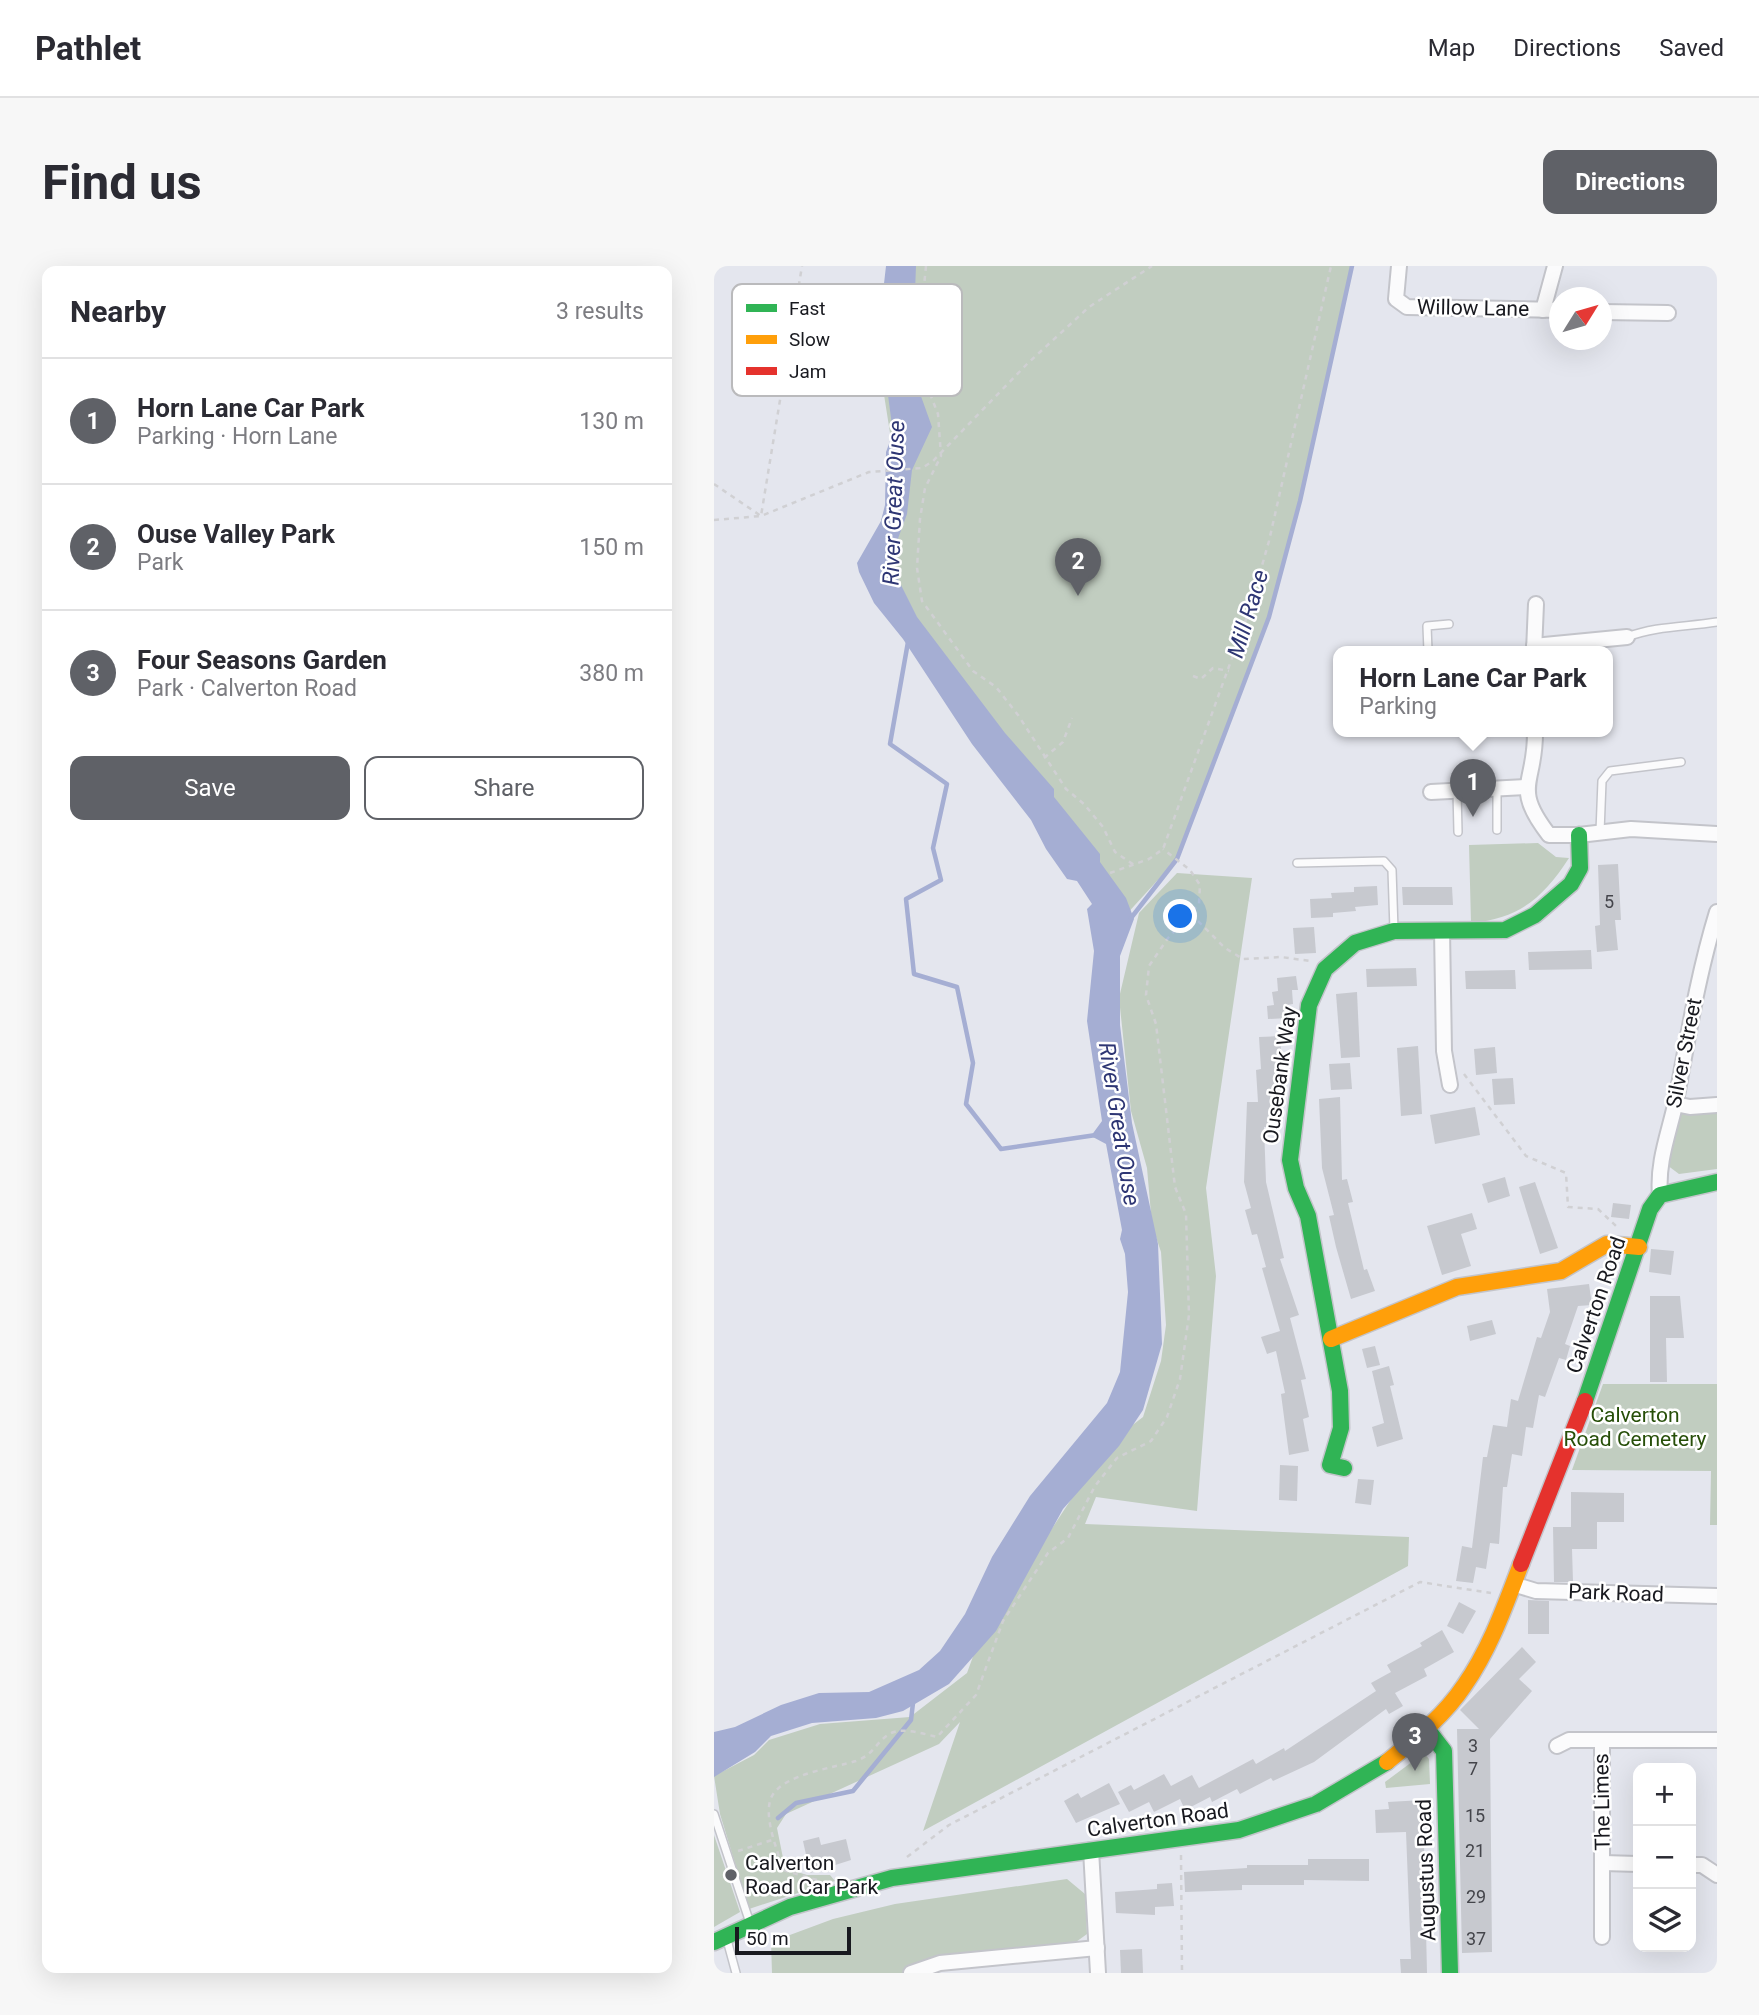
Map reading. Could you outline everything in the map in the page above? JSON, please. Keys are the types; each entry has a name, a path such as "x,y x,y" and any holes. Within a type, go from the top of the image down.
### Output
{"street":[{"name":"Willow Lane","path":"1399,266 1396,299 1407,307 1549,310"},
{"name":"Willow Lane","path":"1543,310 1555,266"},
{"path":"1612,312 1668,313"},
{"path":"1534,646 1536,604"},
{"path":"1551,646 1627,637"},
{"path":"1535,737 1535,754 1526,787 1530,811 1549,835 1579,835 1631,829 1717,834"},
{"path":"1431,792 1526,787"},
{"name":"Ousebank Way","path":"1330,1466 1340,1428 1340,1391 1308,1216 1296,1188 1290,1160 1309,1005 1325,970 1356,943 1394,931 1505,930 1535,915 1571,884 1580,868 1579,835"},
{"name":"Silver Street","path":"1660,1195 1659,1167 1712,950 1717,912"},
{"path":"1442,930 1444,1051 1450,1085"},
{"path":"1675,1104 1690,1107 1717,1105"},
{"path":"1660,1195 1717,1182"},
{"name":"Calverton Road","path":"720,1939 750,1924 839,1891 928,1872 1181,1841 1239,1830 1316,1804 1377,1770 1427,1729 1464,1687 1494,1634 1514,1591 1603,1354 1647,1216 1660,1195"},
{"path":"1331,1339 1457,1287 1561,1271 1606,1244 1639,1247"},
{"name":"Park Road","path":"1514,1591 1717,1596"},
{"name":"Augustus Road","path":"1427,1729 1444,1751 1450,1973"},
{"name":"The Limes","path":"1557,1746 1569,1740 1717,1740"},
{"name":"The Limes","path":"1602,1741 1602,1937"},
{"path":"1091,1850 1098,1973"},
{"name":"The Limes","path":"1603,1863 1633,1864"},
{"path":"1696,1865 1717,1874"},
{"path":"911,1973 940,1963 1097,1948"}],"lane":[{"path":"1627,637 1651,628 1683,628 1717,622"},
{"path":"1427,646 1427,626 1449,624"},
{"path":"1600,833 1602,781 1610,771 1681,762"},
{"path":"1497,788 1497,830"},
{"path":"1457,790 1458,831"},
{"path":"1297,863 1384,861 1392,870 1394,931"},
{"path":"714,1814 750,1924"},
{"path":"720,1939 736,1973"}],"path":[{"path":"799,284 802,266"},
{"path":"925,284 926,266"},
{"path":"714,520 761,516 869,472 922,468 1089,307 1153,266"},
{"path":"1110,873 1164,849 1229,671 1269,541 1331,266"},
{"path":"761,516 781,396"},
{"path":"931,396 938,414 941,451 937,467 925,488 920,519 917,568 922,601 973,671 996,687 1038,743 1044,758 1066,789 1084,804 1103,827 1115,852 1134,864"},
{"path":"714,484 761,516"},
{"path":"1193,676 1201,679 1213,668 1229,671"},
{"path":"1044,758 1063,742 1072,718"},
{"path":"839,1891 823,1881 783,1871 770,1820 771,1797 782,1784 870,1756 885,1736 897,1731 937,1737 976,1695 1003,1621 1048,1553 1068,1538 1095,1486 1117,1458 1151,1441 1167,1417 1180,1379 1189,1315 1186,1214 1175,1187 1156,1024 1146,995 1149,966 1168,938 1199,904 1200,885 1190,870 1164,849"},
{"path":"1191,914 1225,948 1243,959 1282,957 1316,962 1325,970"},
{"path":"1444,1051 1490,1105 1526,1156 1566,1173 1568,1207 1598,1209 1639,1247"},
{"path":"907,1858 949,1825 1420,1582 1514,1591"},
{"path":"726,1855 775,1839"},
{"path":"1181,1841 1182,1973"}],"green space":[{"path":"899,266 1352,266 1300,501 1269,617 1177,859 1124,917 865,574 896,471 884,396 962,396 962,284 895,284"},
{"path":"1538,843 1556,857 1569,858 1550,884 1529,904 1517,911 1471,923 1469,845"},
{"path":"1177,873 1252,878 1206,1188 1216,1276 1197,1511 1096,1497 1085,1524 1409,1537 1408,1566 923,1831 960,1722 939,1744 786,1814 777,1828 785,1868 807,1875 830,1875 835,1881 749,1909 720,1814 714,1776 754,1755 769,1740 820,1724 910,1717 967,1673 979,1640 1089,1472 1113,1440 1143,1417 1161,1361 1166,1325 1161,1252 1152,1225 1147,1168 1131,1111 1119,998 1139,913"},
{"path":"1717,1110 1717,1169 1679,1174 1667,1165 1678,1112"},
{"name":"Calverton Road Cemetery","path":"1603,1384 1717,1384 1717,1525 1710,1525 1711,1471 1572,1470"},
{"path":"1424,1753 1429,1759 1430,1784 1386,1788 1385,1782"},
{"path":"714,1835 740,1912 714,1927"},
{"path":"1067,1879 1085,1894 1087,1934 1069,1947 938,1962 902,1973 772,1973 771,1942 833,1919 895,1904"}],"water":[{"path":"886,266 916,266 915,284 884,284"},
{"name":"River Great Ouse","path":"888,396 921,396 932,427 912,470 907,514 892,555 896,575 917,617 1005,733 1054,789 1054,797 1100,854 1100,862 1126,898 1134,919 1120,956 1120,1025 1132,1123 1158,1244 1162,1344 1143,1410 1119,1446 1063,1509 996,1631 949,1684 903,1711 876,1718 812,1723 771,1736 755,1752 714,1777 714,1732 735,1727 781,1705 819,1693 869,1692 919,1670 940,1651 965,1614 992,1557 1030,1496 1107,1403 1120,1372 1128,1292 1125,1254 1120,1239 1122,1230 1106,1144 1091,1136 1102,1121 1087,1021 1094,951 1087,909 1092,904 1077,881 1067,879 1046,849 1031,820 972,744 903,639 874,603 859,572 857,563 881,521 885,505 886,452 893,433"}],"building":[{"path":"1618,864 1621,920 1615,920 1618,950 1597,952 1595,926 1600,925 1598,865"},
{"path":"1377,886 1378,905 1355,907 1356,911 1333,913 1333,917 1311,918 1310,899 1332,898 1331,893 1354,892 1354,887"},
{"path":"1402,887 1452,887 1453,905 1403,905"},
{"path":"1314,927 1316,953 1295,954 1293,928"},
{"path":"1591,950 1592,969 1529,970 1528,952"},
{"path":"1416,968 1417,986 1367,987 1366,969"},
{"path":"1515,970 1516,989 1466,989 1465,971"},
{"path":"1296,976 1298,990 1292,990 1293,1004 1287,1005 1288,1018 1268,1019 1267,1006 1274,1005 1272,992 1278,991 1277,978"},
{"path":"1357,992 1360,1057 1341,1058 1336,994"},
{"path":"1280,1036 1282,1062 1276,1063 1278,1094 1270,1095 1270,1127 1264,1127 1266,1182 1284,1258 1280,1259 1299,1315 1290,1318 1306,1379 1301,1380 1309,1417 1303,1419 1309,1451 1289,1455 1281,1394 1285,1393 1276,1351 1267,1354 1261,1337 1280,1331 1262,1268 1266,1267 1257,1234 1252,1235 1245,1210 1251,1208 1244,1182 1247,1102 1258,1102 1256,1070 1261,1069 1259,1037"},
{"path":"1418,1046 1422,1114 1401,1116 1397,1048"},
{"path":"1495,1047 1497,1073 1476,1075 1474,1049"},
{"path":"1350,1063 1352,1089 1331,1090 1329,1064"},
{"path":"1513,1078 1515,1104 1494,1105 1492,1079"},
{"path":"1340,1097 1342,1180 1347,1179 1353,1202 1348,1203 1364,1270 1367,1269 1375,1291 1351,1299 1329,1216 1334,1215 1322,1168 1319,1099"},
{"path":"1475,1107 1480,1135 1435,1144 1430,1115"},
{"path":"1505,1177 1510,1196 1488,1203 1482,1184"},
{"path":"1535,1182 1558,1248 1540,1254 1519,1187"},
{"path":"1613,1203 1631,1205 1629,1219 1611,1217"},
{"path":"1472,1213 1477,1229 1461,1234 1471,1266 1442,1275 1427,1226"},
{"path":"1651,1249 1674,1251 1671,1275 1649,1272"},
{"path":"1589,1284 1592,1305 1578,1306 1565,1344 1570,1346 1566,1360 1559,1358 1545,1397 1539,1395 1533,1428 1526,1427 1522,1456 1512,1454 1507,1487 1503,1487 1499,1544 1490,1543 1486,1569 1476,1567 1473,1583 1456,1581 1462,1546 1472,1548 1483,1457 1487,1457 1493,1425 1507,1427 1511,1399 1518,1401 1537,1337 1541,1338 1550,1312 1547,1289"},
{"path":"1650,1296 1680,1296 1684,1338 1666,1338 1667,1382 1650,1382"},
{"path":"1492,1320 1496,1334 1470,1341 1467,1326"},
{"path":"1375,1346 1380,1365 1367,1368 1362,1349"},
{"path":"1389,1366 1394,1385 1390,1386 1403,1439 1377,1447 1372,1427 1384,1423 1372,1371"},
{"path":"1280,1465 1298,1466 1297,1501 1279,1500"},
{"path":"1358,1479 1374,1480 1371,1505 1355,1503"},
{"path":"1571,1492 1624,1493 1624,1522 1597,1522 1597,1549 1572,1549 1573,1582 1554,1582 1553,1527 1571,1527"},
{"path":"1528,1600 1549,1601 1549,1634 1528,1634"},
{"path":"1459,1602 1476,1611 1463,1634 1447,1626"},
{"path":"1442,1630 1454,1652 1424,1669 1427,1676 1395,1693 1403,1706 1389,1714 1386,1709 1314,1762 1273,1781 1271,1778 1240,1794 1237,1789 1212,1802 1210,1797 1185,1810 1180,1799 1154,1812 1149,1802 1129,1812 1118,1792 1131,1785 1134,1790 1164,1774 1171,1786 1192,1775 1199,1788 1253,1759 1256,1764 1284,1748 1285,1751 1376,1691 1371,1683 1391,1672 1387,1665 1422,1646 1420,1643"},
{"path":"1522,1647 1536,1662 1519,1679 1532,1691 1490,1739 1492,1952 1462,1953 1457,1729 1479,1729 1460,1710"},
{"path":"1109,1783 1120,1804 1076,1823 1064,1801 1078,1793 1081,1798"},
{"path":"1423,1800 1427,1973 1401,1973 1400,1959 1411,1959 1406,1832 1376,1833 1375,1810 1389,1809 1388,1802"},
{"path":"819,1837 821,1845 846,1839 851,1860 810,1873 803,1841"},
{"path":"1308,1859 1369,1859 1369,1881 1304,1880 1304,1885 1242,1885 1242,1890 1185,1892 1184,1872 1247,1868 1247,1865 1308,1865"},
{"path":"1172,1883 1174,1906 1155,1907 1155,1915 1116,1913 1115,1892 1157,1889 1157,1884"},
{"path":"1142,1949 1143,1973 1121,1973 1120,1950"}],"waterway":[{"name":"Mill Race","path":"1131,918 1177,859 1269,617 1300,501 1352,266"},
{"name":"River Great Ouse","path":"908,642 890,744 947,784 933,848 941,880 906,899 914,974 957,987 973,1063 966,1104 1001,1149 1096,1135"},
{"path":"778,1818 796,1803 853,1791 911,1720 913,1703"}],"traffic: fast":[{"path":"1344,1468 1330,1465 1341,1428 1340,1391 1308,1216 1296,1188 1290,1160 1309,1005 1325,969 1355,943 1394,931 1505,930 1535,915 1571,884 1580,868 1579,835"},
{"path":"1585,1401 1650,1209 1660,1195 1717,1182"},
{"path":"1427,1729 1444,1751 1450,1973"},
{"path":"714,1942 790,1907 892,1878 1239,1830 1316,1804 1387,1762"}],"traffic: slow":[{"path":"1331,1339 1457,1287 1561,1271 1607,1244 1639,1247"},
{"path":"1387,1762 1438,1717 1464,1686 1489,1642 1521,1564"}],"traffic: jam":[{"path":"1521,1564 1585,1401"}],"place":[{"name":"Ouse Valley Park","path":"1078,596"},
{"name":"Horn Lane Car Park","path":"1473,817"},
{"name":"Four Seasons Garden","path":"1415,1771"},
{"name":"Calverton Road Car Park","path":"731,1875"}]}
